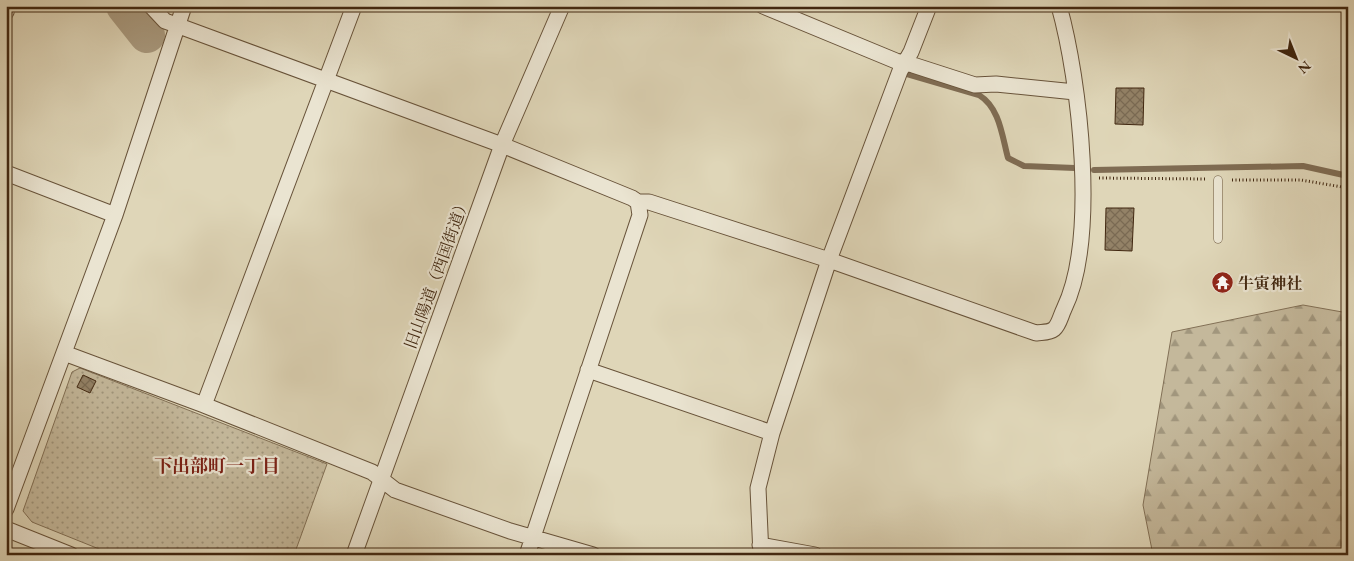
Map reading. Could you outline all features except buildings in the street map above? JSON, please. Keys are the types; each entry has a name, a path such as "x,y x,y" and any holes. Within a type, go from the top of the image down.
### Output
{"street":[{"path":"6,12 8,6"},
{"path":"151,6 165,21 327,79 502,145 638,202 649,202 829,260 1036,333 1048,332 1055,328 1069,299 1078,269 1083,178 1075,92 1059,6"},
{"path":"6,509 115,215 179,26 184,6"},
{"path":"204,405 354,6"},
{"name":"旧山陽道（西国街道）","path":"354,555 502,145 562,6"},
{"path":"764,6 904,63 975,85 996,84 1075,92"},
{"path":"815,555 760,550 758,488 772,433 829,260 904,63 929,6"},
{"path":"6,173 115,215"},
{"path":"527,555 640,215 638,202"},
{"path":"64,353 204,405 372,472 395,490 510,532 593,555"},
{"path":"588,370 772,433"},
{"path":"6,529 71,555"}],"lane":[{"path":"1218,180 1218,239"}],"green space":[{"path":"1303,305 1348,313 1348,555 1153,555 1143,505 1172,332"},
{"path":"80,368 327,464 294,555 114,555 32,522 23,511 72,372"}],"waterway":[{"path":"124,6 147,35"},
{"path":"907,74 979,95 992,107 996,115 1008,158 1024,166 1075,168"},
{"path":"1094,170 1303,166 1348,176"}],"place":[{"name":"牛寅神社","path":"1222,283"}],"district":[{"name":"下出部町一丁目","path":"217,465"}]}
